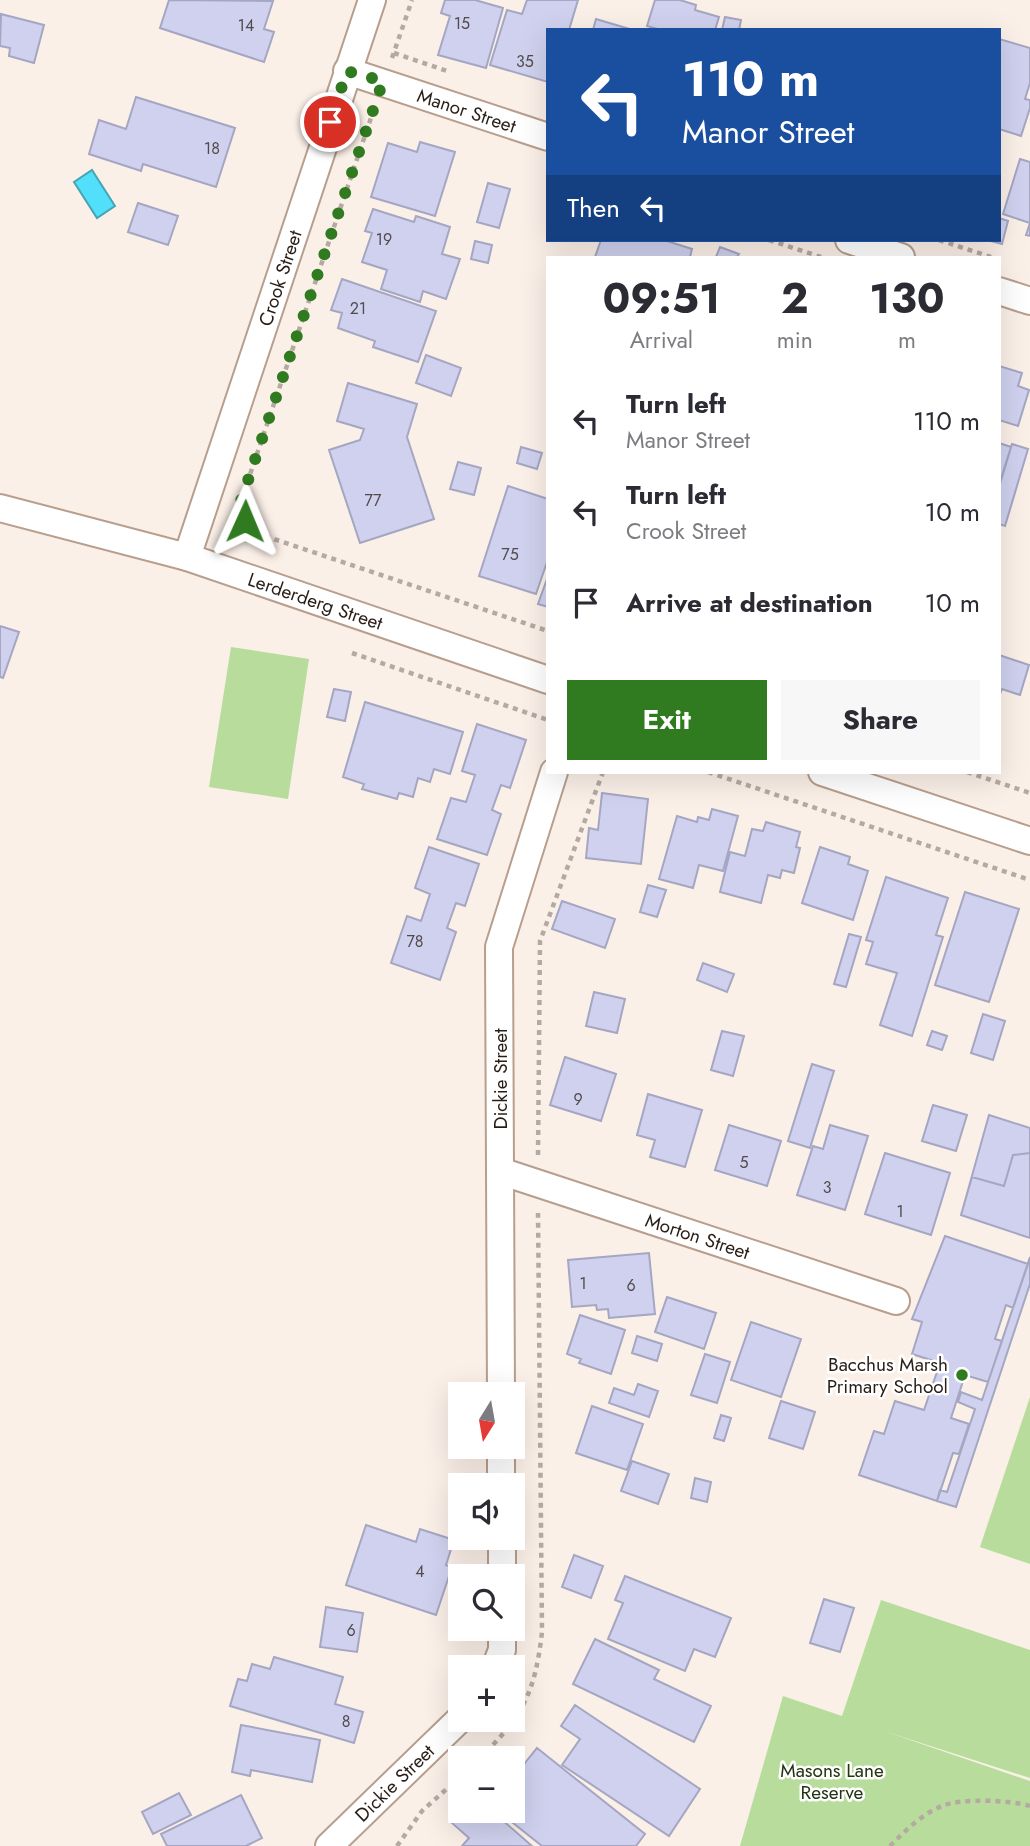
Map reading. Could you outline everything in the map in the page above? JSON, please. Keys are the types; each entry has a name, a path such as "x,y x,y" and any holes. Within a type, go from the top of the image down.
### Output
{"street":[{"name":"Crook Street","path":"187,557 372,0"},
{"name":"Manor Street","path":"347,71 546,136"},
{"path":"855,242 898,256"},
{"path":"1001,292 1030,301"},
{"name":"Lerderderg Street","path":"0,508 187,557 546,679"},
{"name":"Dickie Street","path":"501,1382 499,947 553,774"},
{"path":"828,774 1030,841"},
{"name":"Morton Street","path":"500,1171 896,1301"},
{"name":"Dickie Street","path":"329,1846 448,1731"}],"path":[{"path":"412,0 241,501 245,521 256,533 546,630"},
{"path":"775,242 818,256"},
{"path":"945,242 988,256"},
{"path":"352,653 546,719"},
{"path":"491,1746 523,1710 537,1671 542,1632 540,942 602,774"},
{"path":"714,774 1030,880"},
{"path":"973,774 1030,793"},
{"path":"397,1846 422,1811 448,1788"},
{"path":"890,1846 911,1825 943,1805 988,1801 1030,1806"}],"green space":[{"path":"231,647 309,659 288,799 209,787"},
{"path":"1030,1397 1030,1564 980,1547"},
{"name":"Masons Lane Reserve","path":"881,1600 1030,1650 1030,1778 884,1731 1030,1781 1030,1846 740,1846 783,1696 842,1716"}],"water":[{"path":"92,170 115,206 97,218 74,182"}],"building":[{"path":"169,0 273,1 264,29 274,32 264,62 160,28"},
{"path":"445,0 475,0 503,8 486,68 438,55 450,16 441,13"},
{"path":"527,0 578,0 570,28 546,28 546,81 490,65 507,10 522,14"},
{"path":"655,0 680,0 696,5 695,10 719,17 716,28 647,26"},
{"path":"1,14 44,25 34,63 9,56 10,48 0,46"},
{"path":"725,17 741,20 739,28 722,28"},
{"path":"596,19 626,28 594,28"},
{"path":"1001,40 1030,48 1030,83 1025,99 1030,100 1030,108 1021,136 1001,130"},
{"path":"136,97 235,128 216,187 143,164 141,171 89,154 99,120 126,129"},
{"path":"420,142 455,152 435,216 371,197 388,143 417,152"},
{"path":"1020,159 1030,162 1030,223 1003,214"},
{"path":"488,183 510,189 499,228 477,222"},
{"path":"138,203 178,216 168,245 128,232"},
{"path":"373,209 414,222 416,216 450,227 442,254 460,259 446,299 423,291 420,302 381,289 387,270 362,262 372,233 365,231"},
{"path":"1001,219 1008,221 1002,244 994,242 1001,242"},
{"path":"475,241 492,245 488,263 471,259"},
{"path":"600,242 670,242 692,249 690,256 595,256"},
{"path":"720,247 739,254 738,256 716,256"},
{"path":"342,279 436,311 418,362 373,347 375,341 338,328 342,313 331,310"},
{"path":"426,355 461,368 451,396 416,383"},
{"path":"1001,367 1022,373 1018,386 1029,390 1018,426 1001,421"},
{"path":"348,383 417,404 407,437 434,519 360,543 329,450 360,440 364,429 337,421"},
{"path":"1001,444 1011,447 1001,479"},
{"path":"1012,444 1028,449 1005,526 1001,525 1001,480"},
{"path":"521,447 542,453 537,469 517,463"},
{"path":"458,462 481,468 474,495 450,489"},
{"path":"508,486 546,498 546,565 536,594 479,576"},
{"path":"546,582 546,606 538,604"},
{"path":"0,626 19,632 3,678 0,677"},
{"path":"1001,656 1029,665 1020,695 1002,689 1001,691"},
{"path":"334,689 351,692 345,721 327,717"},
{"path":"365,702 463,732 450,774 434,769 430,782 418,778 413,797 399,793 397,799 362,789 364,784 343,777"},
{"path":"477,724 526,740 510,788 501,785 492,810 501,814 487,855 437,839 451,798 466,802 475,775 462,771"},
{"path":"602,793 648,799 641,864 586,858 589,828 598,830"},
{"path":"712,809 738,816 723,871 699,865 693,888 659,879 677,816 697,822 698,817 709,820"},
{"path":"766,822 800,832 796,847 800,848 794,873 782,870 780,878 768,875 761,903 720,892 730,852 745,856 752,829 763,831"},
{"path":"429,847 479,864 465,906 456,903 447,928 456,932 440,980 391,963 407,916 421,921 430,894 415,888"},
{"path":"820,847 850,857 848,864 868,871 853,920 802,903"},
{"path":"886,877 948,898 936,935 943,937 912,1036 880,1025 897,973 866,964 873,942 866,940"},
{"path":"648,885 666,890 657,917 640,912"},
{"path":"965,892 1019,909 989,1002 935,985"},
{"path":"562,901 615,919 605,948 552,929"},
{"path":"849,934 861,937 846,987 834,984"},
{"path":"703,963 734,974 727,992 697,980"},
{"path":"594,992 625,999 617,1033 586,1026"},
{"path":"983,1014 1005,1021 993,1060 971,1053"},
{"path":"722,1031 744,1036 733,1076 711,1070"},
{"path":"932,1031 947,1036 942,1050 927,1045"},
{"path":"565,1057 616,1074 601,1121 550,1105"},
{"path":"812,1064 834,1071 810,1148 788,1141"},
{"path":"648,1094 702,1110 685,1167 650,1157 655,1140 637,1135"},
{"path":"933,1105 967,1115 956,1151 922,1141"},
{"path":"989,1115 1030,1128 1030,1238 961,1215"},
{"path":"729,1125 781,1141 767,1186 715,1170"},
{"path":"830,1125 868,1136 845,1210 797,1195 813,1146 823,1149"},
{"path":"885,1153 950,1173 931,1235 865,1214"},
{"path":"1030,1153 1030,1238 961,1215 972,1177 1004,1186 1013,1155"},
{"path":"945,1236 1028,1264 1013,1308 1006,1305 995,1339 1002,1341 988,1382 965,1375 951,1418 969,1424 959,1454 953,1453 937,1501 859,1475 874,1431 884,1434 895,1401 924,1410 940,1363 912,1354 922,1322 912,1319"},
{"path":"649,1253 655,1314 609,1318 608,1309 597,1310 596,1305 572,1307 568,1260"},
{"path":"1030,1257 1030,1284 956,1507 937,1501 940,1490 947,1492 975,1409 958,1402 961,1392 982,1400"},
{"path":"667,1297 716,1313 704,1349 655,1332"},
{"path":"580,1315 625,1330 611,1374 579,1363 581,1359 567,1354"},
{"path":"751,1322 801,1339 781,1397 731,1380"},
{"path":"637,1336 662,1344 657,1361 632,1353"},
{"path":"705,1354 730,1362 717,1403 691,1395"},
{"path":"638,1384 658,1391 649,1417 609,1403 614,1388 634,1395"},
{"path":"781,1401 815,1412 803,1449 769,1438"},
{"path":"592,1406 643,1424 627,1470 576,1453"},
{"path":"721,1415 731,1418 724,1441 714,1438"},
{"path":"632,1461 669,1474 658,1504 621,1491"},
{"path":"695,1478 711,1482 707,1502 691,1498"},
{"path":"366,1525 416,1542 420,1529 448,1538 448,1550 451,1550 446,1565 448,1579 436,1615 346,1585"},
{"path":"574,1555 603,1566 591,1598 562,1587"},
{"path":"625,1576 731,1618 715,1657 694,1649 685,1671 608,1639 623,1603 615,1600"},
{"path":"824,1599 854,1608 840,1652 810,1643"},
{"path":"326,1607 363,1613 357,1652 320,1647"},
{"path":"595,1639 659,1670 654,1679 711,1706 694,1742 573,1684"},
{"path":"274,1657 343,1677 335,1704 363,1712 354,1743 230,1706 238,1679 247,1681 252,1664 270,1669"},
{"path":"575,1705 700,1789 669,1836 562,1765 580,1739 561,1726"},
{"path":"241,1725 320,1740 312,1782 251,1770 250,1776 232,1772"},
{"path":"537,1748 645,1834 636,1846 542,1846 513,1823 525,1823 525,1763"},
{"path":"179,1793 191,1815 153,1834 142,1812"},
{"path":"241,1795 262,1838 246,1846 167,1846 161,1834"},
{"path":"452,1823 506,1823 532,1846 462,1846 469,1838"}],"place":[{"name":"Bacchus Marsh Primary School","path":"962,1375"}],"route":[{"path":"245,521 241,501 383,81 347,71 330,122"}]}
